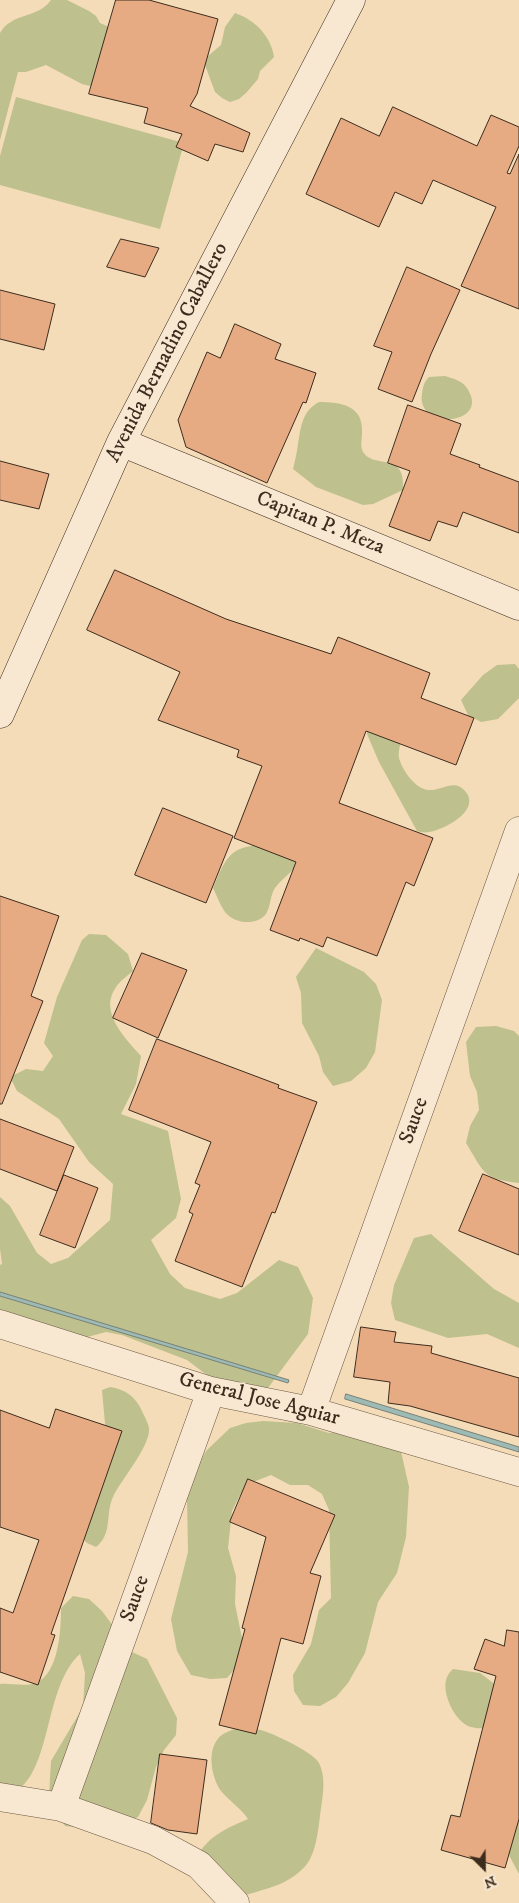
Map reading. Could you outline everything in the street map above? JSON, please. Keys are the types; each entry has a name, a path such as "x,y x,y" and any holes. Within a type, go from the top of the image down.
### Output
{"street":[{"name":"Avenida Bernadino Caballero","path":"0,714 121,442 351,0"},
{"name":"Capitan P. Meza","path":"121,442 519,606"},
{"name":"Sauce","path":"311,1410 519,831"},
{"name":"General Jose Aguiar","path":"0,1324 211,1391 311,1410 519,1472"},
{"name":"Sauce","path":"61,1807 211,1391"},
{"path":"0,1797 61,1807 153,1840 199,1865 234,1903"}],"green space":[{"path":"51,0 67,0 89,11 96,16 100,23 116,30 119,93 82,84 46,65 26,72 18,72 0,140 0,33 11,22 39,10"},
{"path":"235,13 249,20 261,30 269,42 274,57 260,71 258,79 246,93 239,99 230,102 215,92 205,65 208,56 221,45 225,27"},
{"path":"16,97 184,143 160,229 0,185 0,156"},
{"path":"445,376 461,382 471,396 472,406 467,413 458,418 438,417 429,413 423,405 422,394 427,379 429,377"},
{"path":"319,402 342,404 355,411 362,424 361,445 363,452 375,460 395,465 400,470 403,478 403,490 373,504 363,505 316,487 293,469 303,420 309,410"},
{"path":"515,664 519,669 519,698 498,719 481,722 468,715 461,700 483,675 497,665"},
{"path":"367,717 402,739 399,758 406,773 419,787 434,790 452,785 461,787 465,791 469,798 469,805 459,818 436,830 417,831 379,762 367,734"},
{"path":"269,844 298,861 275,888 268,911 262,918 251,922 234,919 225,912 213,888 222,867 232,854 238,850"},
{"path":"89,934 106,935 128,954 133,971 116,987 111,996 110,1006 116,1024 128,1042 141,1056 136,1084 121,1114 168,1131 181,1199 176,1218 151,1240 170,1274 185,1288 220,1299 237,1293 279,1260 298,1267 313,1298 308,1334 265,1392 232,1394 187,1360 122,1335 106,1332 54,1346 14,1316 0,1310 0,1265 2,1264 0,1249 0,1197 10,1206 37,1253 51,1264 68,1258 110,1220 113,1184 89,1162 59,1119 17,1091 10,1077 26,1069 43,1071 53,1056 44,1043 57,997 82,940"},
{"path":"316,948 364,972 376,984 382,1000 375,1052 366,1068 351,1081 333,1086 323,1072 319,1056 302,1023 301,993 296,977"},
{"path":"496,1026 514,1031 519,1036 519,1183 498,1179 485,1172 466,1143 470,1126 479,1110 477,1092 470,1076 466,1042 476,1027"},
{"path":"431,1234 494,1289 519,1303 519,1348 487,1334 448,1338 395,1320 391,1303 394,1285 414,1238"},
{"path":"110,1387 125,1392 133,1398 140,1406 149,1429 145,1445 113,1497 105,1536 96,1547 87,1543 81,1537 106,1435 102,1390"},
{"path":"394,1420 409,1487 406,1537 397,1573 378,1602 365,1653 348,1683 336,1697 320,1706 303,1705 294,1691 293,1675 311,1644 319,1610 331,1598 329,1510 322,1494 308,1485 290,1485 271,1475 253,1482 240,1495 232,1511 228,1548 236,1576 235,1604 244,1648 239,1664 227,1678 210,1679 191,1675 177,1651 171,1619 188,1552 187,1498 190,1480 206,1451 230,1428 246,1423 263,1421 297,1423 329,1433"},
{"path":"73,1596 89,1599 102,1611 132,1652 147,1659 177,1718 176,1735 164,1750 156,1767 147,1800 138,1817 102,1830 65,1826 55,1812 49,1796 51,1761 83,1707 85,1673 80,1654 69,1668 60,1685 37,1763 29,1778 18,1790 0,1796 0,1684 32,1684 44,1678 50,1670 57,1650 61,1608"},
{"path":"453,1669 480,1673 501,1689 502,1725 475,1728 459,1719 450,1705 446,1689 448,1675"},
{"path":"241,1727 267,1732 303,1750 316,1759 323,1776 323,1796 316,1841 313,1854 307,1864 286,1881 243,1896 199,1854 203,1847 214,1837 248,1819 221,1791 215,1780 211,1759 214,1746 219,1737"},
{"path":"519,1800 519,1874 505,1842"}],"water":[{"path":"0,1292 289,1380 288,1383 0,1296"},
{"path":"346,1394 519,1447 519,1452 345,1399"}],"building":[{"path":"116,0 149,0 218,19 197,94 190,106 250,133 243,152 215,144 208,161 176,147 182,134 144,123 148,108 89,94"},
{"path":"393,107 477,146 491,115 519,127 519,146 507,173 510,174 519,154 519,309 461,286 496,207 433,180 422,204 395,192 379,227 306,194 341,118 379,136"},
{"path":"121,239 159,248 145,277 107,267"},
{"path":"407,267 460,290 412,402 378,389 392,352 374,346"},
{"path":"0,290 55,304 44,350 0,339"},
{"path":"235,324 281,344 275,359 316,373 306,403 303,402 267,483 186,447 178,420 207,352 220,358"},
{"path":"408,405 461,424 450,454 519,482 519,533 463,512 457,527 438,521 430,541 389,526 410,471 388,463"},
{"path":"0,461 49,474 39,509 0,500"},
{"path":"115,570 226,619 331,654 338,637 430,673 421,698 474,718 456,765 366,731 339,803 433,838 414,886 406,882 377,956 327,937 323,947 300,938 299,941 270,930 296,862 234,838 262,766 237,757 239,750 158,720 180,672 87,630"},
{"path":"163,808 233,836 206,903 135,875"},
{"path":"0,896 59,916 31,996 43,1001 2,1104 0,1104"},
{"path":"142,953 187,970 158,1038 113,1018"},
{"path":"157,1039 279,1085 278,1088 317,1102 275,1213 272,1212 242,1287 175,1261 193,1214 189,1212 200,1185 195,1183 211,1142 129,1110"},
{"path":"0,1119 74,1147 57,1191 0,1169"},
{"path":"483,1174 519,1189 519,1255 459,1231"},
{"path":"64,1175 98,1188 75,1248 40,1235"},
{"path":"361,1327 396,1332 394,1342 432,1346 431,1353 519,1378 519,1437 410,1406 388,1403 390,1382 354,1377"},
{"path":"56,1409 122,1431 51,1634 55,1635 38,1685 0,1672 0,1608 13,1613 39,1540 0,1527 0,1410 49,1428"},
{"path":"248,1479 335,1515 310,1573 321,1576 303,1644 281,1638 256,1734 219,1725 245,1629 242,1628 266,1537 230,1522"},
{"path":"507,1630 519,1632 519,1819 505,1868 441,1850 451,1815 460,1817 496,1676 474,1669 485,1639 504,1646"},
{"path":"160,1754 207,1760 197,1834 168,1830 151,1823"}]}
